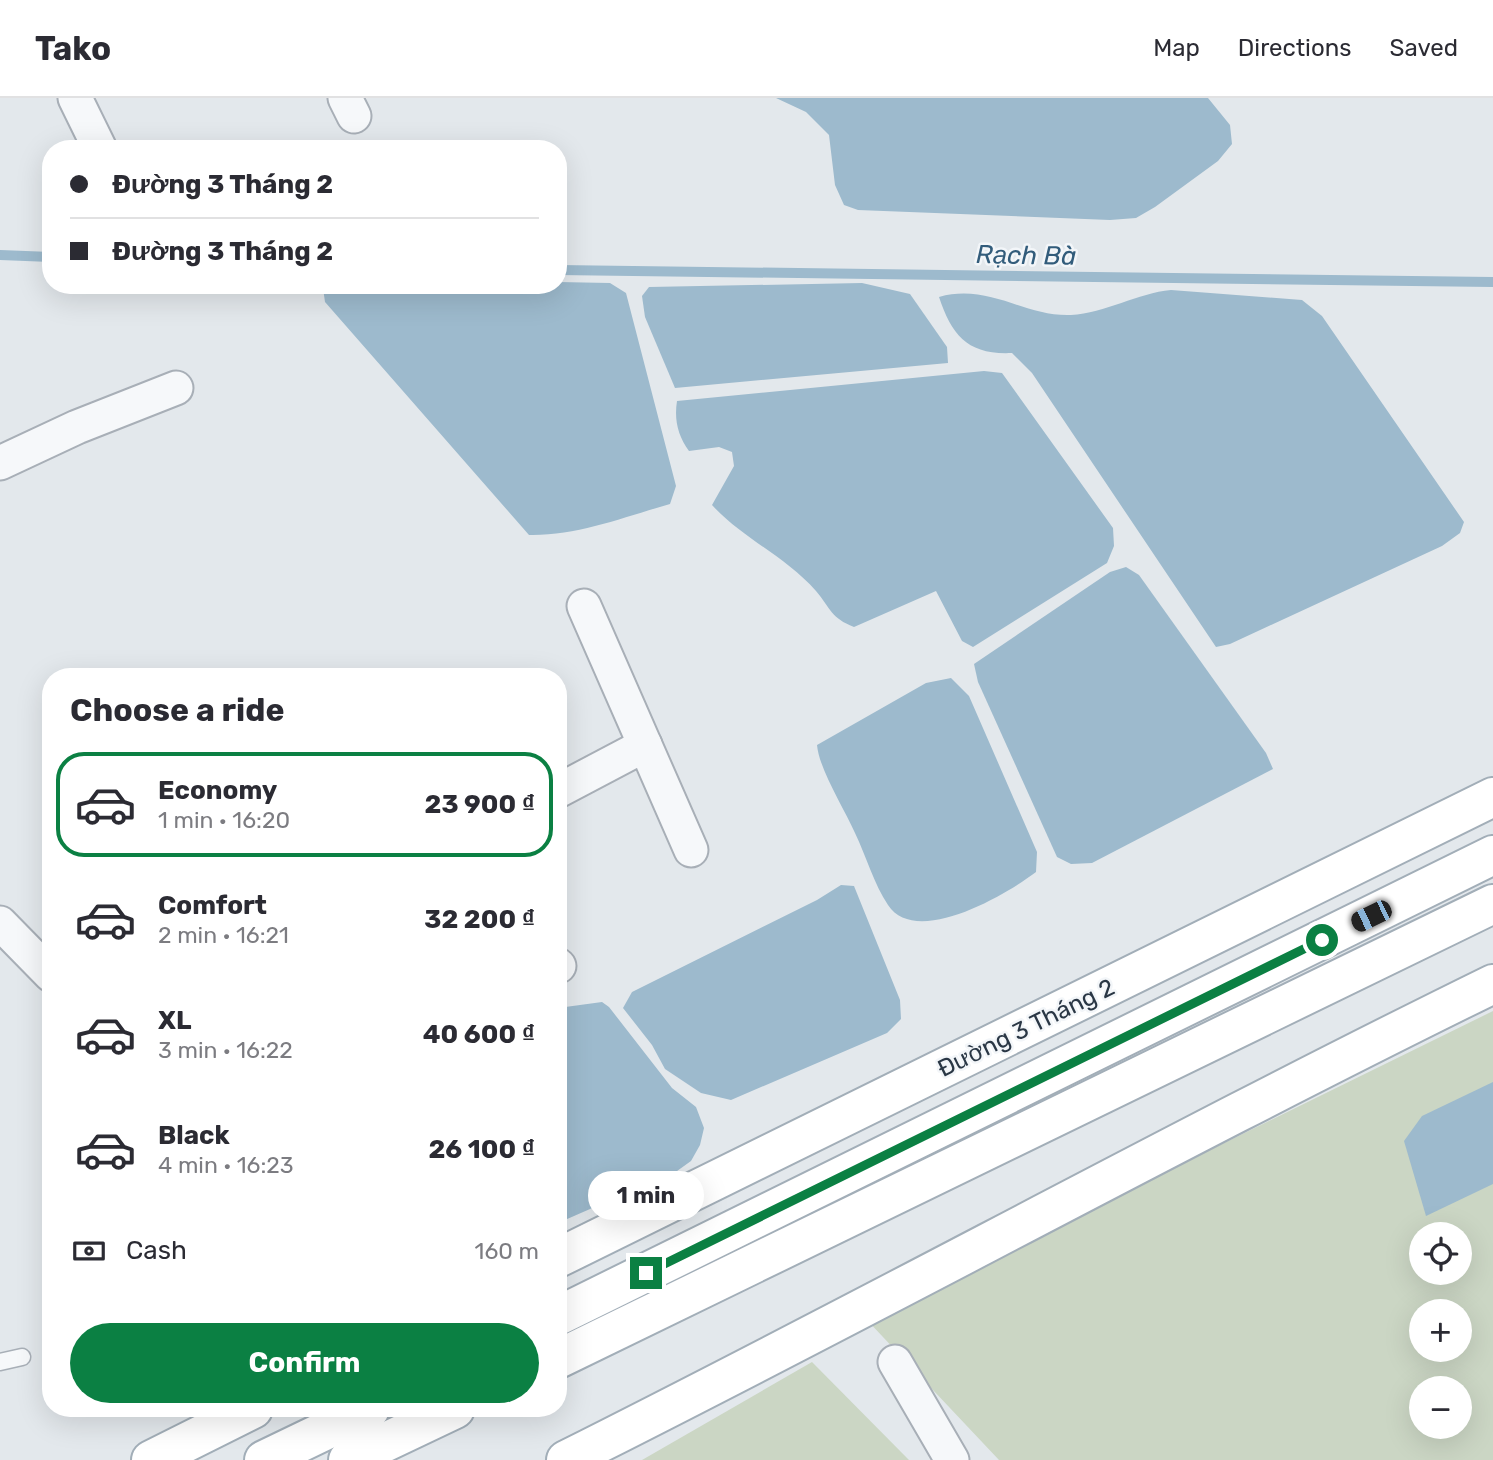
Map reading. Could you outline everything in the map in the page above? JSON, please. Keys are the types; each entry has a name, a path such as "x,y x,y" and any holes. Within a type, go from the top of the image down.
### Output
{"main road":[{"name":"Đường 3 Tháng 2","path":"567,1254 1493,797"},
{"path":"567,1312 1493,855"},
{"path":"567,1355 1493,904"},
{"path":"566,1460 831,1327 1493,984"},
{"path":"151,1460 237,1417"},
{"path":"264,1460 353,1417"},
{"path":"348,1460 438,1417"}],"street":[{"path":"75,98 96,140"},
{"path":"0,463 77,427 176,388"},
{"path":"584,606 691,850"},
{"path":"567,786 645,745"},
{"path":"0,922 42,966"},
{"path":"895,1362 952,1460"}],"lane":[{"path":"0,1362 22,1357"}],"green space":[{"path":"1493,1011 1493,1460 999,1460 866,1319"},
{"path":"812,1362 909,1460 642,1460"}],"water":[{"path":"776,98 1208,98 1230,125 1232,144 1218,161 1136,218 1110,220 858,210 844,205 835,185 829,135 806,112"},
{"path":"567,282 610,283 626,293 676,486 670,504 583,529 529,535 325,302 324,294 567,294"},
{"path":"862,283 910,294 947,347 948,363 675,388 645,317 642,296 649,287"},
{"path":"1171,290 1302,300 1322,316 1464,522 1460,533 1442,546 1230,644 1216,647 1032,373 1012,353 984,351 964,340 950,322 939,297 974,294 1038,311 1071,315 1096,311"},
{"path":"984,371 1002,373 1113,528 1114,546 1107,563 973,647 962,641 936,591 854,627 840,620 804,579 712,505 734,466 732,452 719,447 689,451 682,440 676,415 677,401"},
{"path":"1126,567 1139,575 1266,753 1273,769 1092,863 1071,864 1057,857 978,682 974,664 1110,572"},
{"path":"951,678 969,696 1037,852 1036,872 1005,892 962,913 919,921 901,917 883,897 827,777 817,745 926,683"},
{"path":"841,885 854,886 900,1000 901,1019 887,1033 731,1100 701,1093 665,1069 652,1045 623,1008 632,992 817,900"},
{"path":"602,1002 609,1007 672,1088 696,1107 704,1128 700,1145 691,1161 677,1171 567,1219 567,1007"},
{"path":"1493,1082 1493,1184 1426,1216 1404,1141 1422,1116"}],"waterway":[{"name":"Rạch Bà","path":"0,255 42,257"},
{"name":"Rạch Bà","path":"567,270 1493,282"}],"route":[{"path":"646,1273 1322,940"}]}
